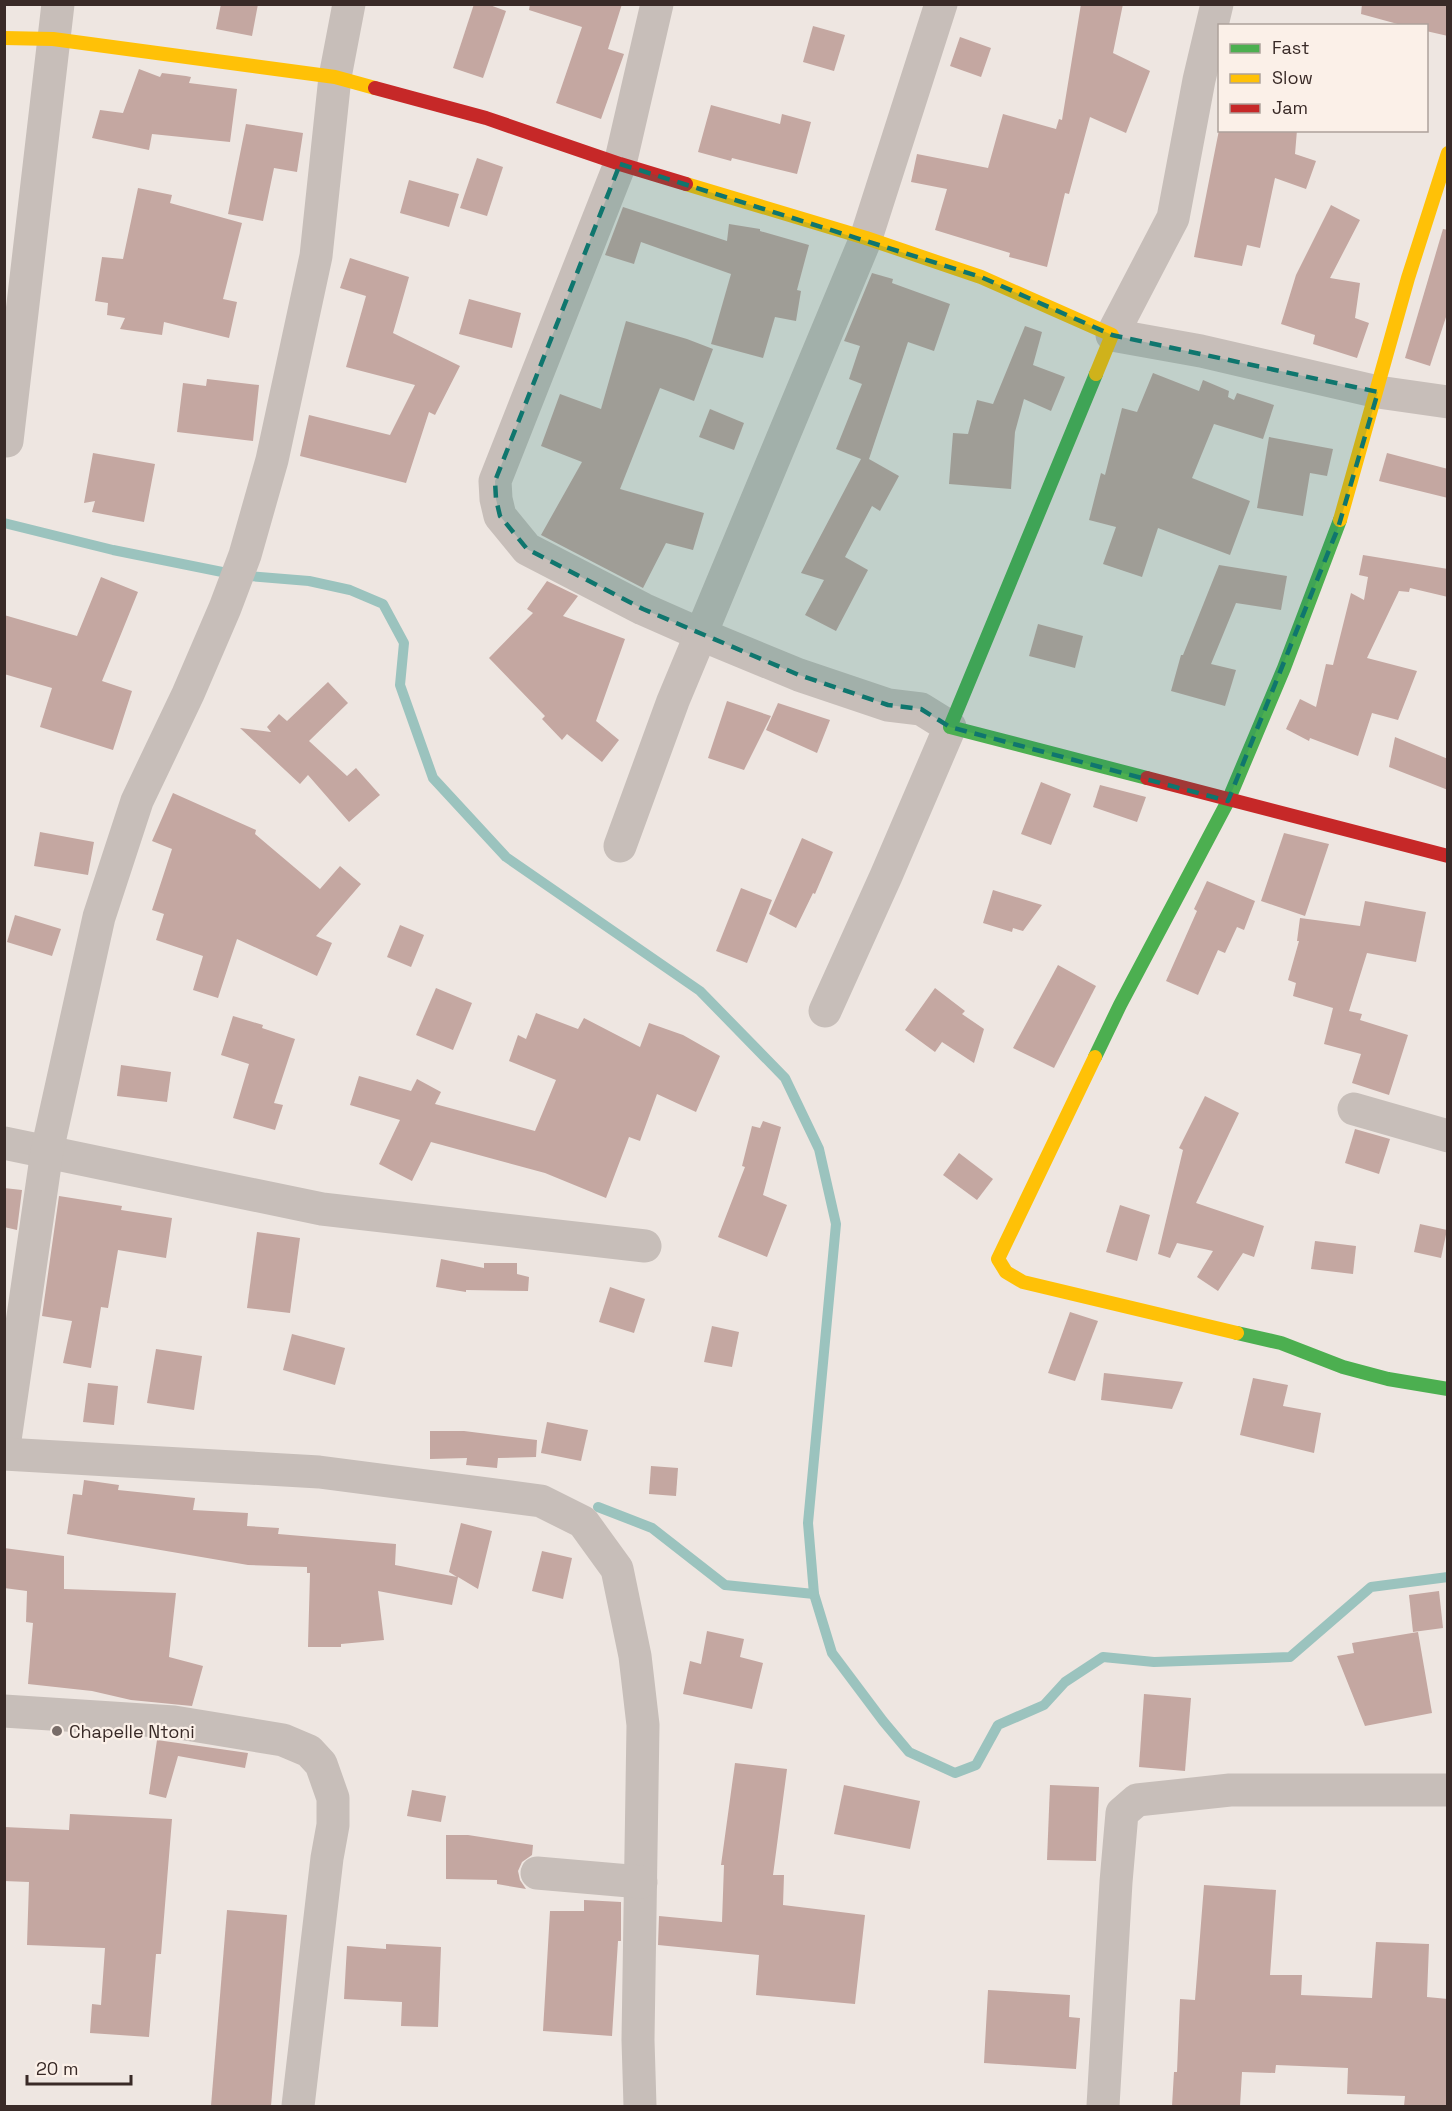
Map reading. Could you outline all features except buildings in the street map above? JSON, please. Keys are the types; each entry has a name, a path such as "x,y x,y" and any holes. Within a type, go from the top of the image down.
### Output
{"street":[{"path":"7,441 58,4"},
{"path":"4,1447 47,1150 99,917 137,801 188,694 225,608 245,555 272,460 316,256 334,77 349,4"},
{"path":"657,4 620,164 495,481 496,499 501,516 527,549 643,609 702,635 799,675 888,705 921,709 950,727 1228,801 1448,856"},
{"path":"620,846 673,701 866,238 941,4"},
{"path":"825,1011 950,727 1112,335 1173,218 1199,80 1217,4"},
{"path":"4,38 53,39 334,77 486,118 620,164 866,238 981,277 1112,335 1201,351 1378,392 1448,402"},
{"path":"1448,153 1408,279 1338,528 1284,668 1228,801 1120,1005 998,1260 1006,1272 1023,1282 1281,1343 1343,1367 1388,1379 1448,1389"},
{"path":"1354,1109 1448,1136"},
{"path":"4,1143 47,1150 120,1168 322,1209 645,1246"},
{"path":"4,1455 318,1472 541,1501 583,1522 617,1569 635,1656 643,1725 639,2106"},
{"path":"4,1711 174,1722 283,1740 309,1751 321,1764 333,1798 333,1825 298,2106"},
{"path":"1103,2106 1122,1813 1137,1800 1230,1790 1448,1790"},
{"path":"537,1873 641,1882"}],"highlighted area":[{"path":"620,164 981,277 1112,335 1378,392 1338,528 1228,801 950,727 921,709 888,705 799,675 643,609 527,549 500,516 496,499 495,481"}],"waterway":[{"path":"4,523 113,550 237,575 309,581 350,590 383,604 404,643 400,685 433,778 506,857 700,991 785,1078 819,1149 836,1224 808,1523 814,1594 832,1653 909,1752 955,1773 976,1765 998,1725 1044,1705 1065,1682 1103,1657 1154,1662 1290,1657 1371,1587 1448,1577"},
{"path":"598,1507 652,1528 725,1585 814,1594"}],"traffic: fast":[{"path":"1096,374 950,727 1147,778"},
{"path":"1095,1057 1228,801 1284,668 1340,520"},
{"path":"1237,1333 1281,1343 1343,1367 1388,1379 1448,1389"}],"traffic: slow":[{"path":"4,38 53,39 335,77 375,88"},
{"path":"1340,520 1408,278 1448,153"},
{"path":"686,184 866,238 981,277 1112,335 1096,374"},
{"path":"1095,1057 998,1259 1006,1272 1023,1282 1237,1333"}],"traffic: jam":[{"path":"375,88 486,118 686,184"},
{"path":"1147,778 1448,856"}],"place":[{"name":"Chapelle Ntoni","path":"57,1731"}]}
